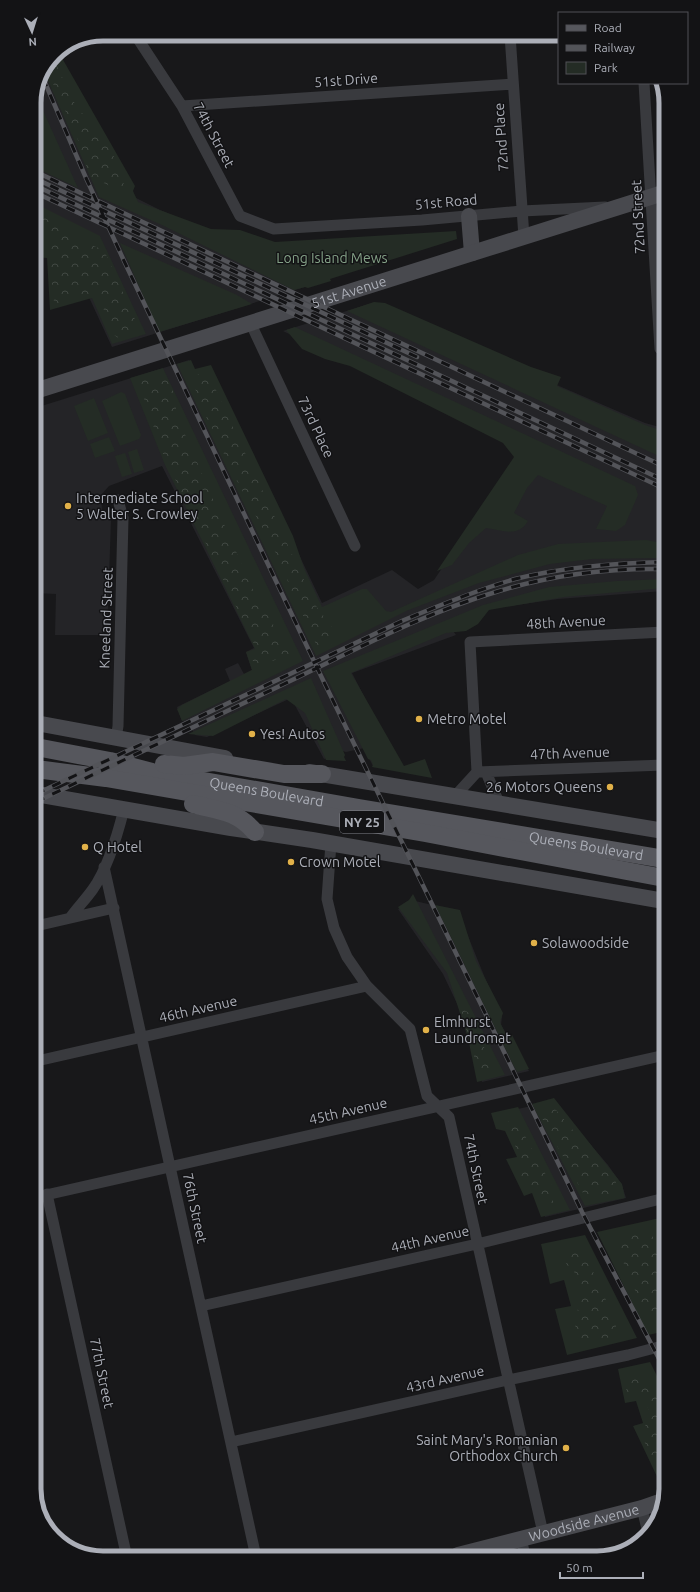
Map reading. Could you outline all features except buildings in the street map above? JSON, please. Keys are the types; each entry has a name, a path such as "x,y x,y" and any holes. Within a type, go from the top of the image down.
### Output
{"main road":[{"name":"Queens Boulevard","path":"41,748 110,761 152,772 659,858"},
{"path":"110,761 184,766 213,762 284,774 322,774"},
{"name":"Queens Boulevard","path":"41,770 106,778 403,829 659,877"},
{"path":"58,773 105,786 162,797 232,814 242,819 255,832"}],"street":[{"name":"74th Street","path":"139,41 182,106 240,216 274,229"},
{"name":"72nd Place","path":"510,41 524,237"},
{"name":"51st Drive","path":"182,106 513,84"},
{"name":"72nd Street","path":"644,84 657,195 659,298"},
{"name":"51st Avenue","path":"41,389 657,195"},
{"name":"51st Road","path":"274,229 468,216 522,210 620,206"},
{"path":"468,216 472,253"},
{"name":"73rd Place","path":"250,322 355,546"},
{"name":"Kneeland Street","path":"116,739 118,719 123,518 118,500"},
{"name":"48th Avenue","path":"481,772 470,642 659,632"},
{"name":"Queens Boulevard","path":"41,724 116,739 659,830"},
{"name":"47th Avenue","path":"481,772 659,764"},
{"path":"456,795 481,772 499,803"},
{"path":"41,795 255,832 331,843 659,900"},
{"path":"70,918 93,888 104,867 124,809"},
{"name":"74th Street","path":"331,843 327,899 334,928 347,957 367,986 410,1029 427,1096 450,1117 477,1244 543,1533"},
{"name":"76th Street","path":"104,867 255,1551"},
{"path":"41,925 114,908"},
{"name":"46th Avenue","path":"41,1060 367,986"},
{"name":"45th Avenue","path":"42,1196 478,1097 547,1083 659,1056"},
{"name":"77th Street","path":"42,1196 125,1551"},
{"name":"44th Avenue","path":"201,1306 477,1244 659,1199"},
{"name":"43rd Avenue","path":"231,1442 508,1380 628,1355 659,1347"},
{"name":"Woodside Avenue","path":"474,1551 642,1508 657,1502"},
{"path":"642,1508 646,1527"},
{"path":"521,1539 524,1551"}],"shaded area":[{"path":"58,61 134,197 160,210 327,280 112,347 63,241 41,230 41,99 47,75"},
{"path":"369,304 645,423 659,427 659,591 558,599 490,609 447,623 456,635 352,673 403,772 373,766 364,748 346,752 343,751 324,759 291,698 207,737 195,735 188,723 182,721 177,707 230,681 225,669 238,663 244,674 252,670 246,652 254,648 162,466 109,486 101,495 102,510 111,520 107,635 55,635 56,594 41,593 41,406 189,360 194,373 210,368 322,603 392,570 418,589 434,580 519,454 501,437 283,331"},
{"path":"415,901 441,907 459,914 502,1016 501,1025 529,1071 482,1082 470,1031 443,974 398,909"},
{"path":"553,1101 608,1165 622,1185 626,1198 545,1217 500,1113"}],"green space":[{"name":"Long Island Mews","path":"61,57 135,186 133,191 138,202 211,229 240,230 275,242 456,231 457,239 330,279 331,281 308,288 305,287 294,290 162,225 99,197 46,77"},
{"path":"56,63 75,104 102,138 123,171 124,192 90,177 77,137 48,73"},
{"path":"41,106 78,188 41,170"},
{"path":"41,206 100,236 146,334 112,344 92,298 50,310 47,258 41,258"},
{"path":"41,216 52,218 67,227 78,239 103,250 109,260 137,324 137,328 134,333 120,339 114,335 102,305 96,297 77,297 56,304 53,299 50,255 51,242 46,226 41,223"},
{"path":"120,243 237,295 252,304 159,332"},
{"path":"374,302 385,303 531,367 561,377 557,386 645,425 659,430 659,456 347,311"},
{"path":"295,327 635,486 638,495 625,525 616,531 596,529 607,506 538,475 527,488 514,513 528,521 524,526 519,530 509,532 486,528 469,543 452,565 437,571 514,457 503,443 350,366 325,359 302,349 286,330"},
{"path":"191,360 195,369 211,365 293,536 304,568 322,607 362,589 367,589 386,611 391,612 518,555 558,544 646,540 657,542 659,545 659,555 657,558 592,559 550,564 479,583 406,611 316,656 177,364"},
{"path":"163,368 303,661 182,721 177,709 182,705 252,670 246,652 255,649 165,465 130,378"},
{"path":"203,372 209,375 316,606 334,630 331,645 317,648 279,559 236,479 200,404 195,388 198,374"},
{"path":"157,376 168,380 174,393 177,416 253,590 292,655 298,657 289,661 278,659 255,667 250,653 257,650 163,454 139,384 141,379"},
{"path":"121,392 125,394 141,435 139,439 120,446 102,401"},
{"path":"94,398 108,433 88,441 74,406"},
{"path":"109,437 115,451 95,458 90,444"},
{"path":"137,449 144,470 134,473 128,452"},
{"path":"125,453 132,474 122,477 115,456"},
{"path":"659,579 659,588 564,597 489,610 478,624 466,631 446,633 351,673 404,766 425,759 432,778 372,767 373,765 371,760 368,759 323,671 483,605 549,587"},
{"path":"311,678 345,755 344,757 346,761 326,760 305,713 286,699 213,736 188,734"},
{"path":"413,894 505,1075 477,1082 468,1038 447,973 398,907 409,900"},
{"path":"435,905 460,910 476,961 503,1013 500,1022 507,1037 512,1035 529,1069 517,1072"},
{"path":"464,1010 469,1013 491,1063 491,1071 487,1075 482,1075 477,1070 471,1042 462,1018 462,1011"},
{"path":"554,1098 622,1184 625,1198 585,1206 532,1104"},
{"path":"542,1106 549,1106 556,1110 616,1182 614,1196 598,1199 583,1193 539,1113"},
{"path":"518,1107 570,1210 541,1217 532,1193 524,1196 506,1159 517,1157 505,1131 496,1129 491,1113"},
{"path":"508,1120 512,1120 523,1132 553,1188 553,1206 544,1205 537,1192 526,1187 520,1175 519,1159"},
{"path":"659,1218 659,1333 648,1335 597,1232"},
{"path":"634,1229 649,1231 656,1241 659,1249 659,1324 652,1323 632,1284 617,1244 621,1234"},
{"path":"585,1235 637,1338 567,1355 555,1309 571,1306 564,1280 550,1284 541,1244"},
{"path":"576,1250 585,1254 617,1324 611,1335 603,1340 581,1340 576,1335 575,1321 579,1305 580,1290 575,1273 567,1265 561,1252"},
{"path":"650,1362 659,1380 659,1481 633,1426 643,1423 636,1401 625,1403 618,1369"},
{"path":"633,1372 645,1376 653,1385 659,1396 659,1468 649,1453 643,1436 644,1429 649,1419 649,1410 643,1402 627,1392 625,1384"}],"railway":[{"path":"45,82 125,263 322,678 582,1212 659,1359"},
{"path":"41,174 659,464"},
{"path":"41,181 417,357"},
{"path":"41,188 659,478"},
{"path":"41,195 659,486"},
{"path":"41,792 404,620 445,603 501,583 552,571 627,563 659,562"},
{"path":"41,800 363,645 444,610 499,591 539,581 602,571 659,569"}],"place":[{"name":"Intermediate School 5 Walter S. Crowley","path":"68,506"},
{"name":"Metro Motel","path":"419,719"},
{"name":"Yes! Autos","path":"252,734"},
{"name":"26 Motors Queens","path":"610,787"},
{"name":"Q Hotel","path":"85,847"},
{"name":"Crown Motel","path":"291,862"},
{"name":"Solawoodside","path":"534,943"},
{"name":"Elmhurst Laundromat","path":"426,1030"},
{"name":"Saint Mary's Romanian Orthodox Church","path":"566,1448"}]}
